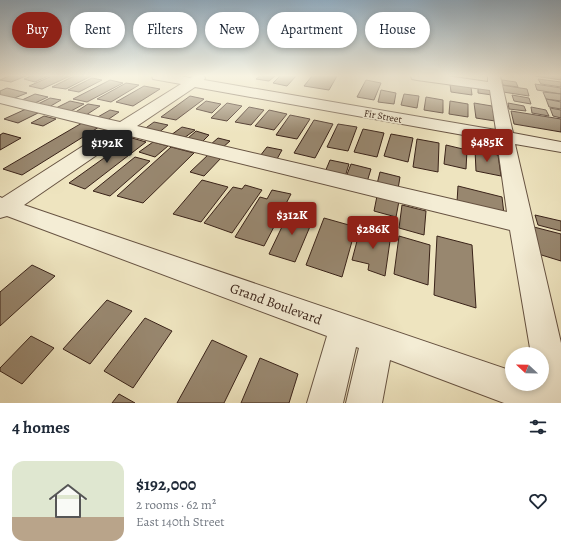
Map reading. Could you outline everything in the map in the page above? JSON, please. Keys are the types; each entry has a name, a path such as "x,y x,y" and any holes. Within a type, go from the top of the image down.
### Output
{"street":[{"path":"2,207 173,95"},
{"name":"Fir Street","path":"279,95 561,147"},
{"path":"498,95 521,224 557,403"},
{"path":"0,99 521,224"},
{"name":"Grand Boulevard","path":"2,207 553,403"},
{"path":"325,403 345,329"},
{"path":"364,403 377,340"}],"building":[{"path":"0,95 22,95 12,99"},
{"path":"33,95 48,97 35,103 22,100"},
{"path":"81,95 101,95 87,102 73,99"},
{"path":"105,95 123,95 111,102 97,99"},
{"path":"129,95 151,95 133,106 116,102"},
{"path":"358,95 376,95 374,100 357,97"},
{"path":"380,95 396,95 394,104 378,102"},
{"path":"404,95 419,96 417,108 401,105"},
{"path":"512,95 529,98 531,104 514,101"},
{"path":"544,95 561,95 561,101 546,99"},
{"path":"190,96 204,99 176,120 161,117"},
{"path":"426,97 443,100 443,113 424,110"},
{"path":"50,98 61,100 49,107 38,104"},
{"path":"546,99 561,102 561,109 549,107"},
{"path":"70,101 84,104 71,111 56,108"},
{"path":"206,101 221,104 212,113 196,109"},
{"path":"450,101 468,104 468,117 449,114"},
{"path":"227,103 242,106 227,121 211,118"},
{"path":"474,103 492,106 495,121 476,118"},
{"path":"508,103 524,106 526,111 509,109"},
{"path":"88,104 100,106 86,115 74,113"},
{"path":"249,107 264,110 251,125 235,122"},
{"path":"531,107 546,110 549,116 532,113"},
{"path":"550,108 561,110 561,118 553,116"},
{"path":"26,109 40,112 18,123 4,119"},
{"path":"110,110 119,112 106,121 96,118"},
{"path":"269,110 287,114 274,130 255,126"},
{"path":"511,111 561,119 561,132 514,124"},
{"path":"290,115 310,119 297,139 276,135"},
{"path":"44,116 56,119 43,126 31,123"},
{"path":"314,120 333,124 315,158 294,153"},
{"path":"154,122 168,125 157,134 143,130"},
{"path":"82,123 99,127 22,175 3,169"},
{"path":"338,124 357,127 348,151 327,147"},
{"path":"182,127 195,130 184,138 171,135"},
{"path":"363,129 384,133 377,157 354,152"},
{"path":"196,131 209,135 201,143 187,139"},
{"path":"3,133 21,138 0,150 0,135"},
{"path":"391,134 413,138 408,162 384,156"},
{"path":"132,138 146,142 85,189 69,183"},
{"path":"218,138 230,141 222,148 210,145"},
{"path":"417,139 439,143 438,172 413,167"},
{"path":"153,142 168,146 155,157 139,152"},
{"path":"446,145 467,150 466,169 444,164"},
{"path":"171,147 194,153 143,203 117,196"},
{"path":"267,147 282,150 277,159 260,156"},
{"path":"475,150 498,155 501,176 476,171"},
{"path":"209,154 222,157 204,176 190,172"},
{"path":"135,157 150,161 110,196 93,191"},
{"path":"330,160 349,164 345,177 325,172"},
{"path":"351,164 371,169 367,182 346,177"},
{"path":"380,172 400,177 398,189 377,184"},
{"path":"202,180 228,187 201,222 173,214"},
{"path":"245,185 262,190 232,233 204,223 233,187 242,189"},
{"path":"458,186 502,197 504,214 457,202"},
{"path":"272,190 291,194 264,246 235,237 260,197 267,199"},
{"path":"377,196 399,201 396,217 374,211"},
{"path":"402,205 426,211 424,235 399,228"},
{"path":"290,210 314,217 295,262 269,254"},
{"path":"535,215 561,221 561,231 538,225"},
{"path":"324,218 356,227 342,277 306,265"},
{"path":"361,226 391,234 385,276 368,270 369,264 352,260"},
{"path":"530,226 561,234 561,261 535,253"},
{"path":"399,236 430,245 428,285 394,274"},
{"path":"437,236 472,245 476,308 434,295"},
{"path":"32,265 55,276 0,326 0,292"},
{"path":"107,300 132,311 90,364 63,349"},
{"path":"145,318 172,331 133,388 104,371"},
{"path":"31,336 54,348 22,384 0,371 0,368"},
{"path":"212,340 247,356 224,403 177,403"},
{"path":"260,358 298,374 289,403 241,403"},
{"path":"119,394 135,403 112,403"}]}
